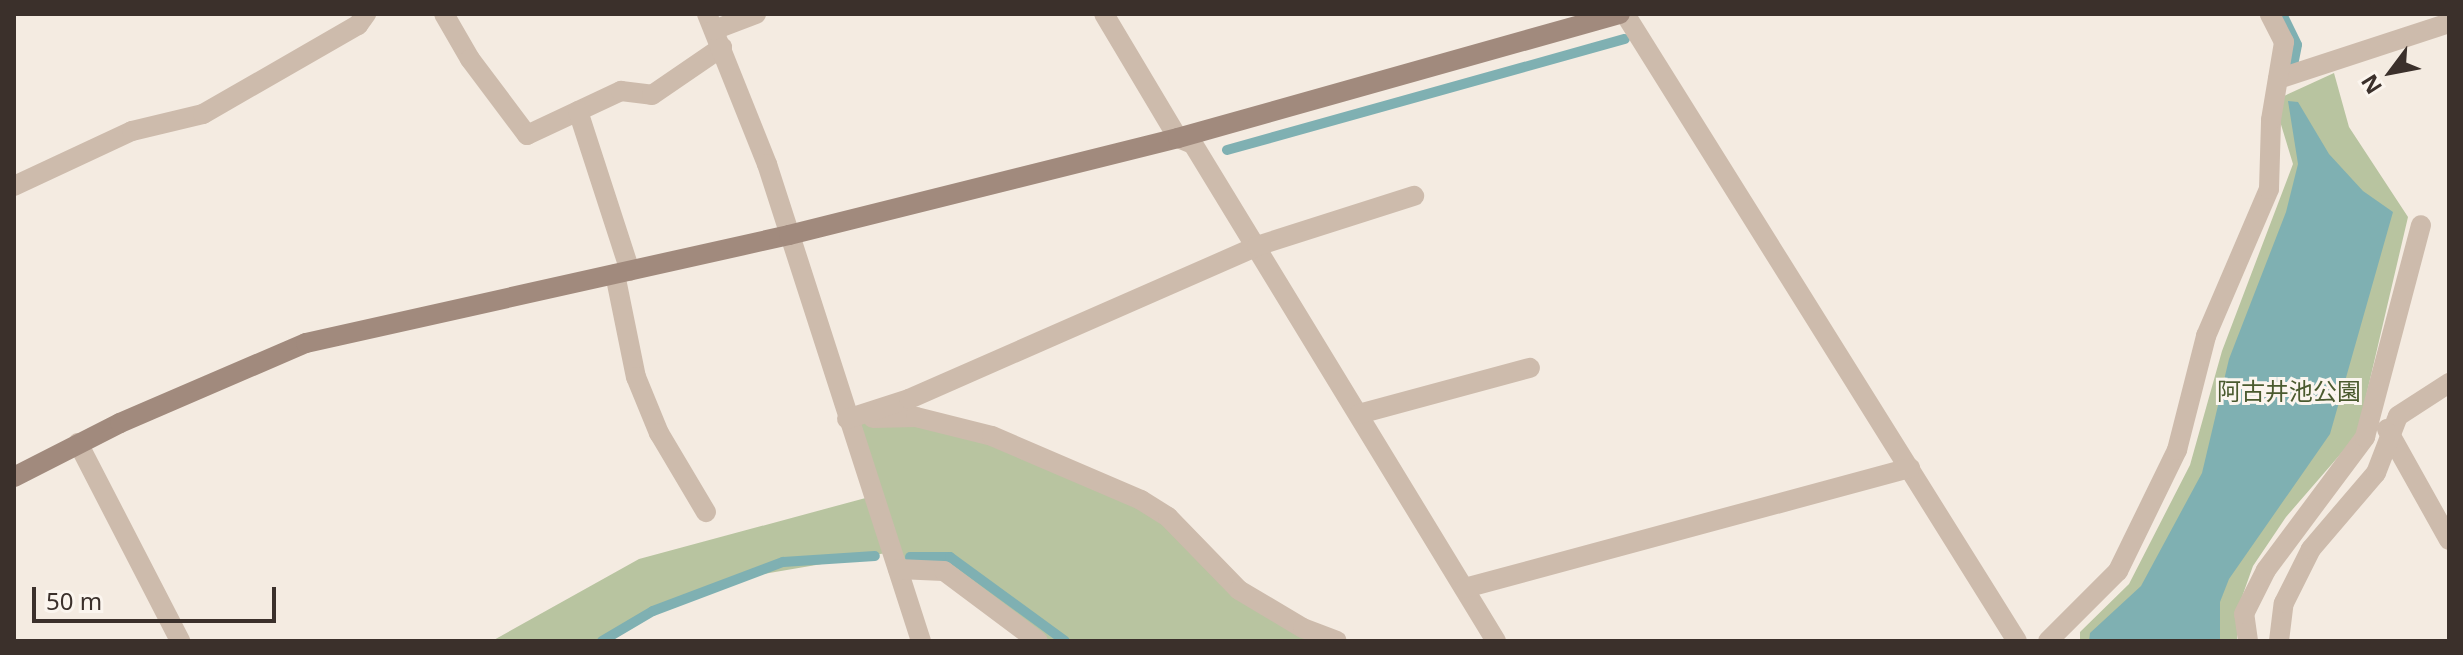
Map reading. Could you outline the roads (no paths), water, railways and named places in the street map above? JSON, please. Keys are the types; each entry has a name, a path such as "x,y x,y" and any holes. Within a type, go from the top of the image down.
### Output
{"street":[{"path":"14,186 132,131 203,114 358,25 366,14"},
{"path":"444,14 470,59 527,135 621,91 652,95 714,30 756,14"},
{"path":"1104,14 1178,138 1193,144 1257,246 1496,641"},
{"path":"16,470 306,343 789,235 1178,138 1623,14 2017,641"},
{"path":"2048,641 2118,571 2177,450 2206,336 2269,189 2284,42 2270,14"},
{"path":"2278,79 2449,23"},
{"path":"714,30 789,235 921,641"},
{"path":"578,111 622,272 636,377 659,433 706,512"},
{"path":"847,419 909,399 1257,246 1414,196"},
{"path":"2248,641 2244,614 2266,570 2365,437 2421,225"},
{"path":"1359,414 1530,368"},
{"path":"2279,641 2284,603 2311,549 2376,473 2398,416 2449,383"},
{"path":"2375,408 2449,540"},
{"path":"847,419 916,417 992,436 1141,500 1168,517 1239,590 1303,628 1337,641"},
{"path":"78,443 180,641"},
{"path":"1465,588 1910,468"},
{"path":"898,569 944,571 1038,641"}],"water":[{"name":"阿古井池公園","path":"2288,101 2298,102 2329,154 2363,191 2393,212 2330,434 2229,579 2220,602 2220,641 2089,641 2090,633 2141,586 2202,473 2229,359 2286,212 2298,164"}],"waterway":[{"path":"2282,14 2297,45 2293,65"},
{"path":"1227,150 1625,39"},
{"path":"602,641 653,611 783,562 875,556"},
{"path":"910,557 950,557 1065,641"}]}
